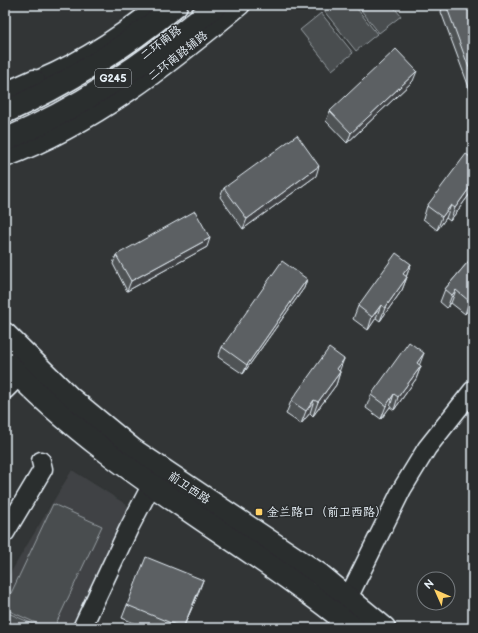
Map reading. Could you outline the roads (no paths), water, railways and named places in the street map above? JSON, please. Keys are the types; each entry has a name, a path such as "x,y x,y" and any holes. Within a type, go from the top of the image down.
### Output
{"main road":[{"name":"二环南路","path":"5,116 80,77 158,15 179,5"},
{"path":"5,112 53,88 98,62 179,5"},
{"name":"二环南路","path":"5,135 57,111 109,80 168,39 210,5"},
{"path":"5,140 53,118 111,84 170,42 216,5"},
{"path":"5,94 34,82"},
{"name":"前卫西路","path":"5,334 70,398 133,450 320,575 345,618"},
{"name":"前卫西路","path":"10,375 62,417 152,484 345,618 384,628"}],"street":[{"name":"二环南路辅路","path":"5,158 60,134 103,110 156,73 241,5"},
{"path":"34,82 82,58 158,15"},
{"path":"345,618 411,475 427,448 473,390"},
{"path":"5,533 43,469 41,461"},
{"path":"82,628 129,528 152,484"}],"railway":[{"path":"5,7 10,5"}],"place":[{"name":"金兰路口（前卫西路）","path":"259,512"}]}
